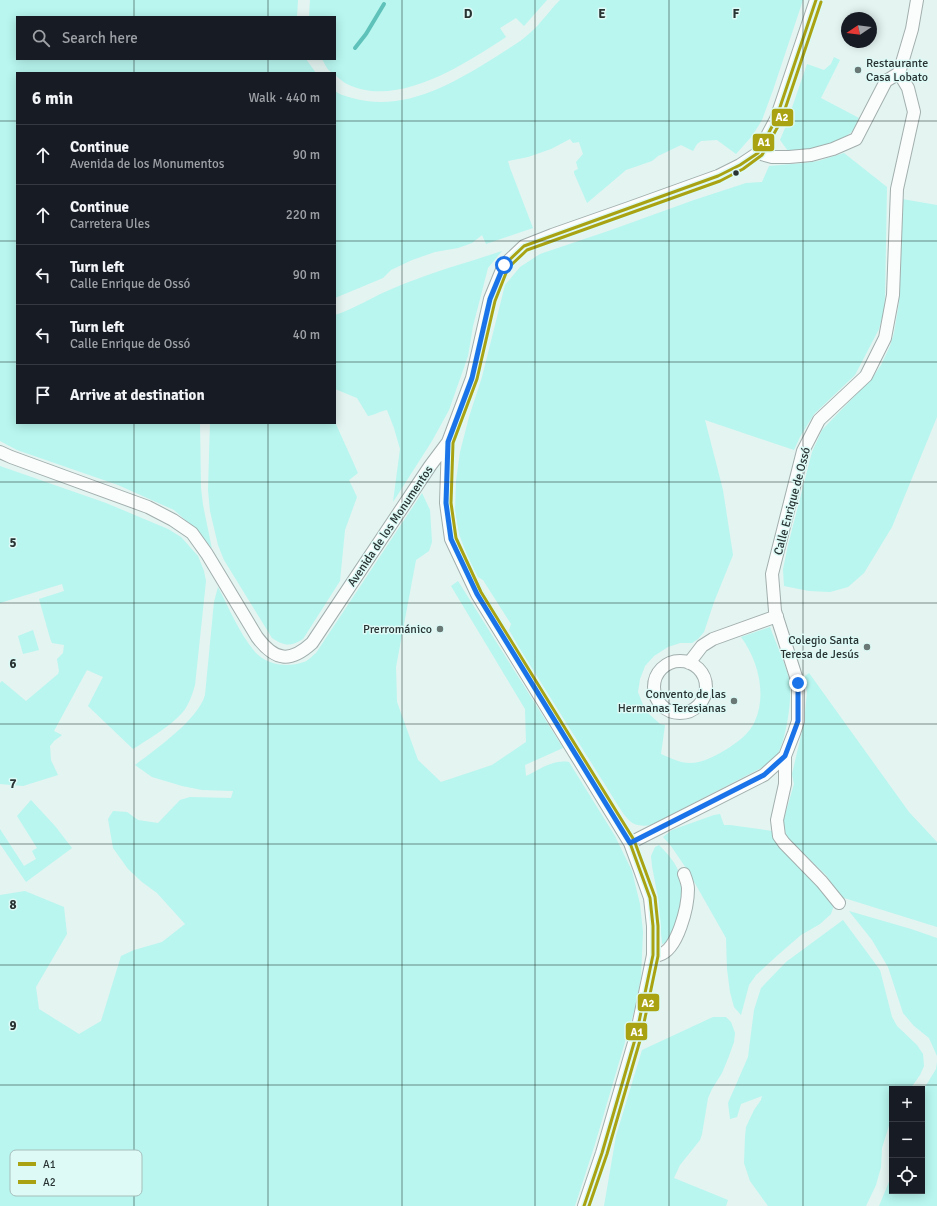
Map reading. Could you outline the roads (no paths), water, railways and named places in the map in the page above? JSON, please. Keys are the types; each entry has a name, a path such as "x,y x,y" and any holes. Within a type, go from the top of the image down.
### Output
{"street":[{"name":"Avenida de los Monumentos","path":"0,452 148,507 173,520 192,533 207,554 257,637 264,646 273,654 283,657 294,656 304,651 312,643 430,466 448,442 472,378 490,299 504,265 524,246 718,176 740,165 758,153 776,119 816,0"},
{"path":"758,153 772,157 811,155 833,149 856,139 886,81 899,73 912,29 917,0"},
{"name":"Calle Enrique de Ossó","path":"630,843 764,775 785,756 798,721 798,683 775,611 772,574 803,451 819,420 866,376 885,338 893,295 897,189 914,112 908,88 899,73"},
{"path":"448,442 446,503 451,539 477,594 630,843 650,898 653,926 653,955 636,1036 602,1153 584,1206"},
{"path":"689,662 702,646 713,639 777,616"},
{"path":"670,662 689,662 698,668 706,681 704,697 700,704 694,709 680,713 673,712 660,704 657,698 654,691 656,677 659,671 670,662"},
{"path":"785,756 785,784 777,820 779,836 822,882 839,903"},
{"path":"653,955 660,955 668,949 679,933 685,911 688,888 684,874"}],"waterway":[{"path":"355,48 366,34 384,4"}],"place":[{"name":"Restaurante Casa Lobato","path":"858,70"},
{"name":"Prerrománico","path":"440,629"},
{"name":"Colegio Santa Teresa de Jesús","path":"867,647"},
{"name":"Convento de las Hermanas Teresianas","path":"734,701"}]}
